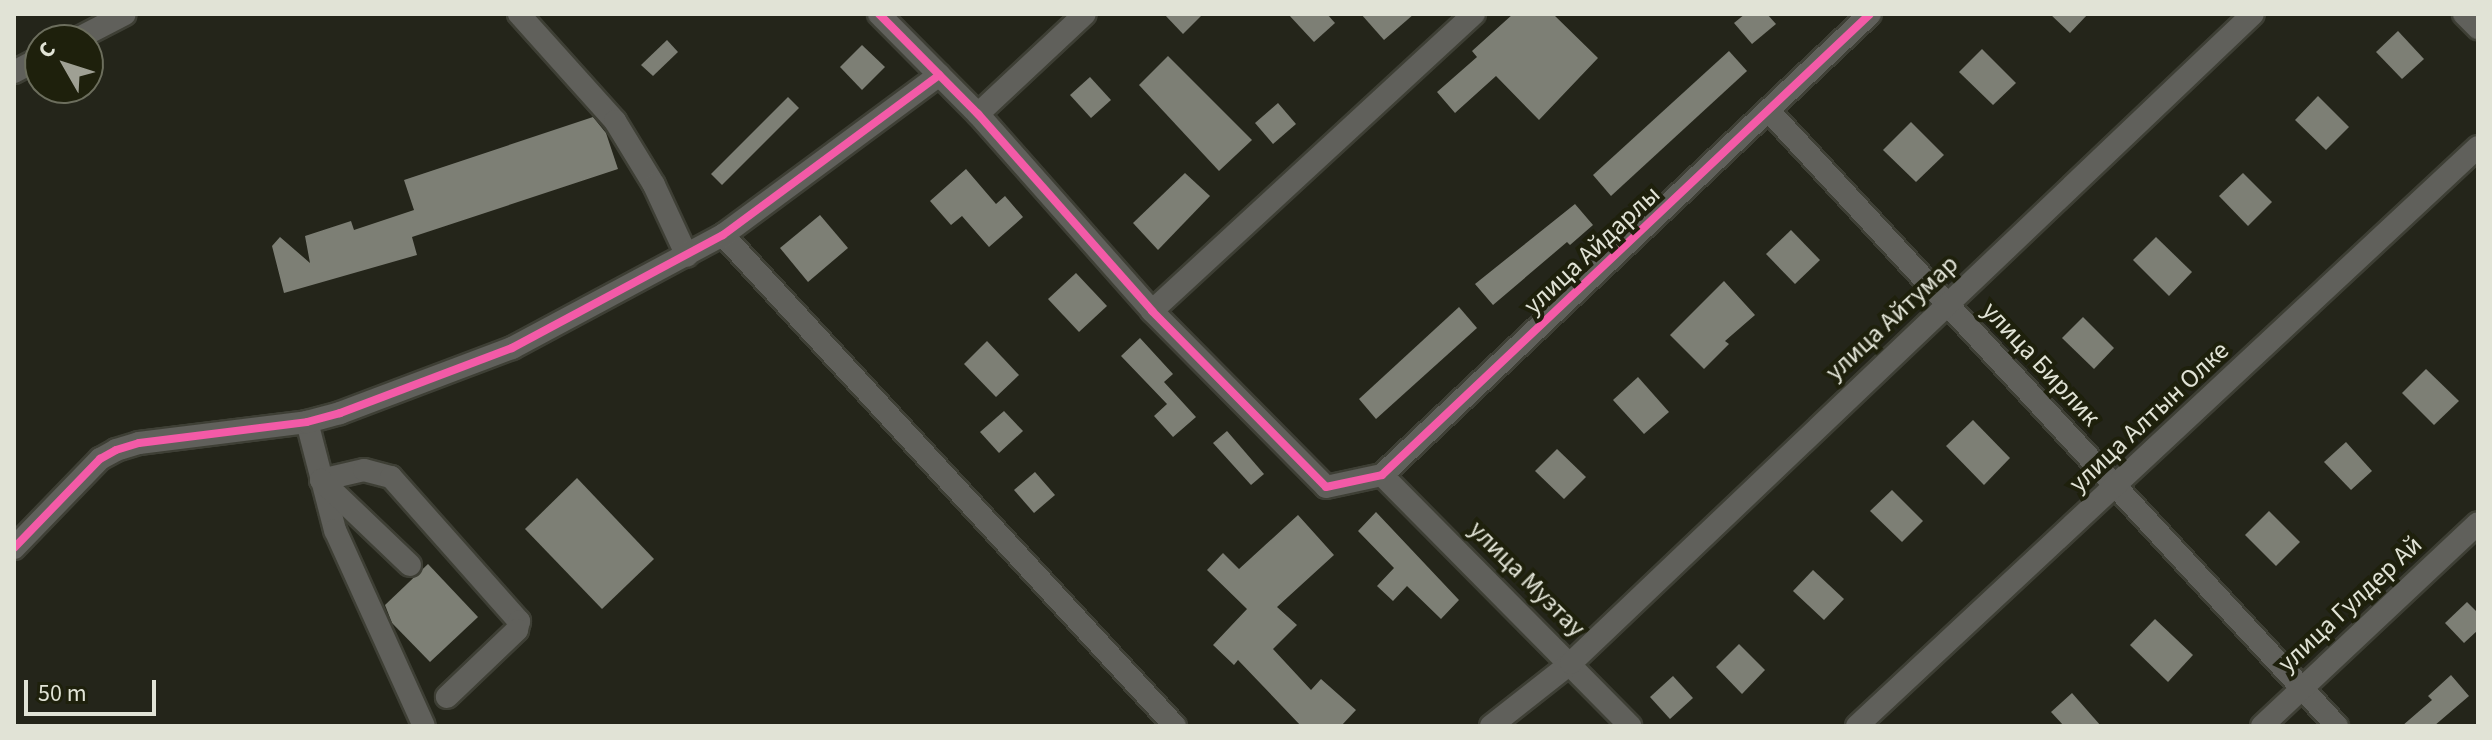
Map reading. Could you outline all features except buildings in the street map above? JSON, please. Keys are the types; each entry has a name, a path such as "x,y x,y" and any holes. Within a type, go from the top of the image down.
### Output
{"street":[{"path":"104,25 125,14"},
{"path":"519,14 615,121 654,185 687,256"},
{"path":"879,14 978,114 1152,311 1326,487 1382,475"},
{"path":"978,114 1085,14"},
{"path":"1152,311 1474,14"},
{"name":"улица Айдарлы","path":"1382,475 1870,14"},
{"name":"улица Айтумар","path":"1491,726 1571,663 2253,14"},
{"path":"2464,14 2478,28"},
{"path":"14,548 100,459 116,450 139,443 307,422 340,413 512,348 723,235 939,75"},
{"name":"улица Бирлик","path":"1769,111 2337,726"},
{"name":"улица Алтын Олке","path":"1857,726 2478,147"},
{"path":"723,235 1175,726"},
{"path":"307,422 335,530 424,726"},
{"path":"321,480 364,470 391,477 519,621 517,630 447,697"},
{"name":"улица Музтау","path":"1382,475 1630,726"},
{"path":"321,480 410,565"},
{"name":"улица Гулдер Ай","path":"2262,726 2478,523"}],"cycle path":[{"path":"879,14 978,114 1152,311 1326,487 1382,475 1870,14"},
{"path":"14,548 100,459 116,450 139,443 307,422 340,413 512,348 723,235 939,75"}]}
